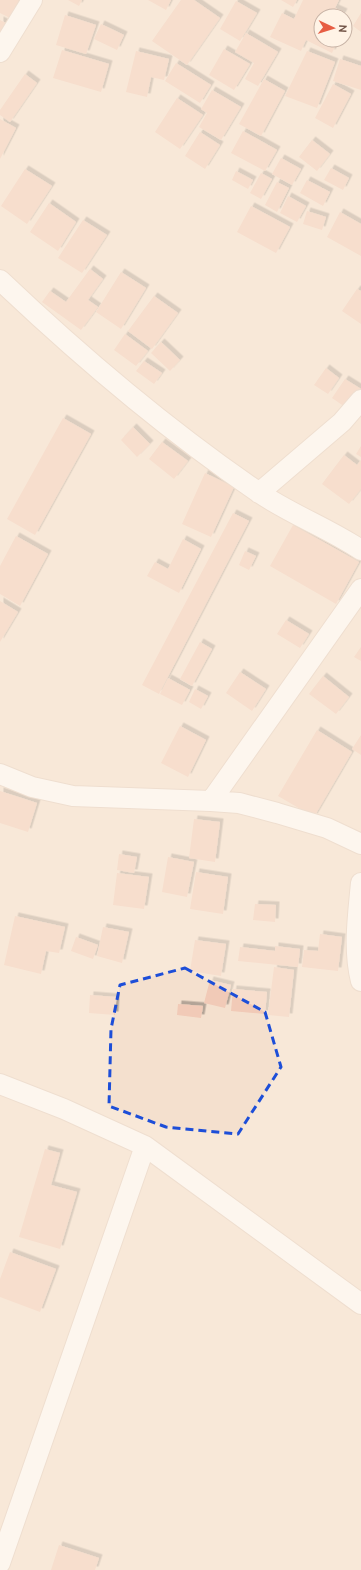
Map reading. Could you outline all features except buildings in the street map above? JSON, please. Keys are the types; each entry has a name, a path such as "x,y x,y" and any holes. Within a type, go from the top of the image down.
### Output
{"street":[{"path":"0,52 32,0"},
{"path":"0,280 44,322 161,422 259,493 361,550"},
{"path":"259,493 342,422 361,400"},
{"path":"211,801 361,589"},
{"path":"0,774 32,787 73,796 239,803 327,828 361,844"},
{"path":"361,883 356,934 358,972 361,981"},
{"path":"0,1084 64,1109 145,1146 361,1304"},
{"path":"0,1563 145,1146"}],"highlighted area":[{"path":"185,968 265,1012 281,1067 238,1134 166,1127 109,1106 111,1029 120,985"}],"shaded area":[{"path":"0,0 361,0 361,1570 0,1570"}]}
